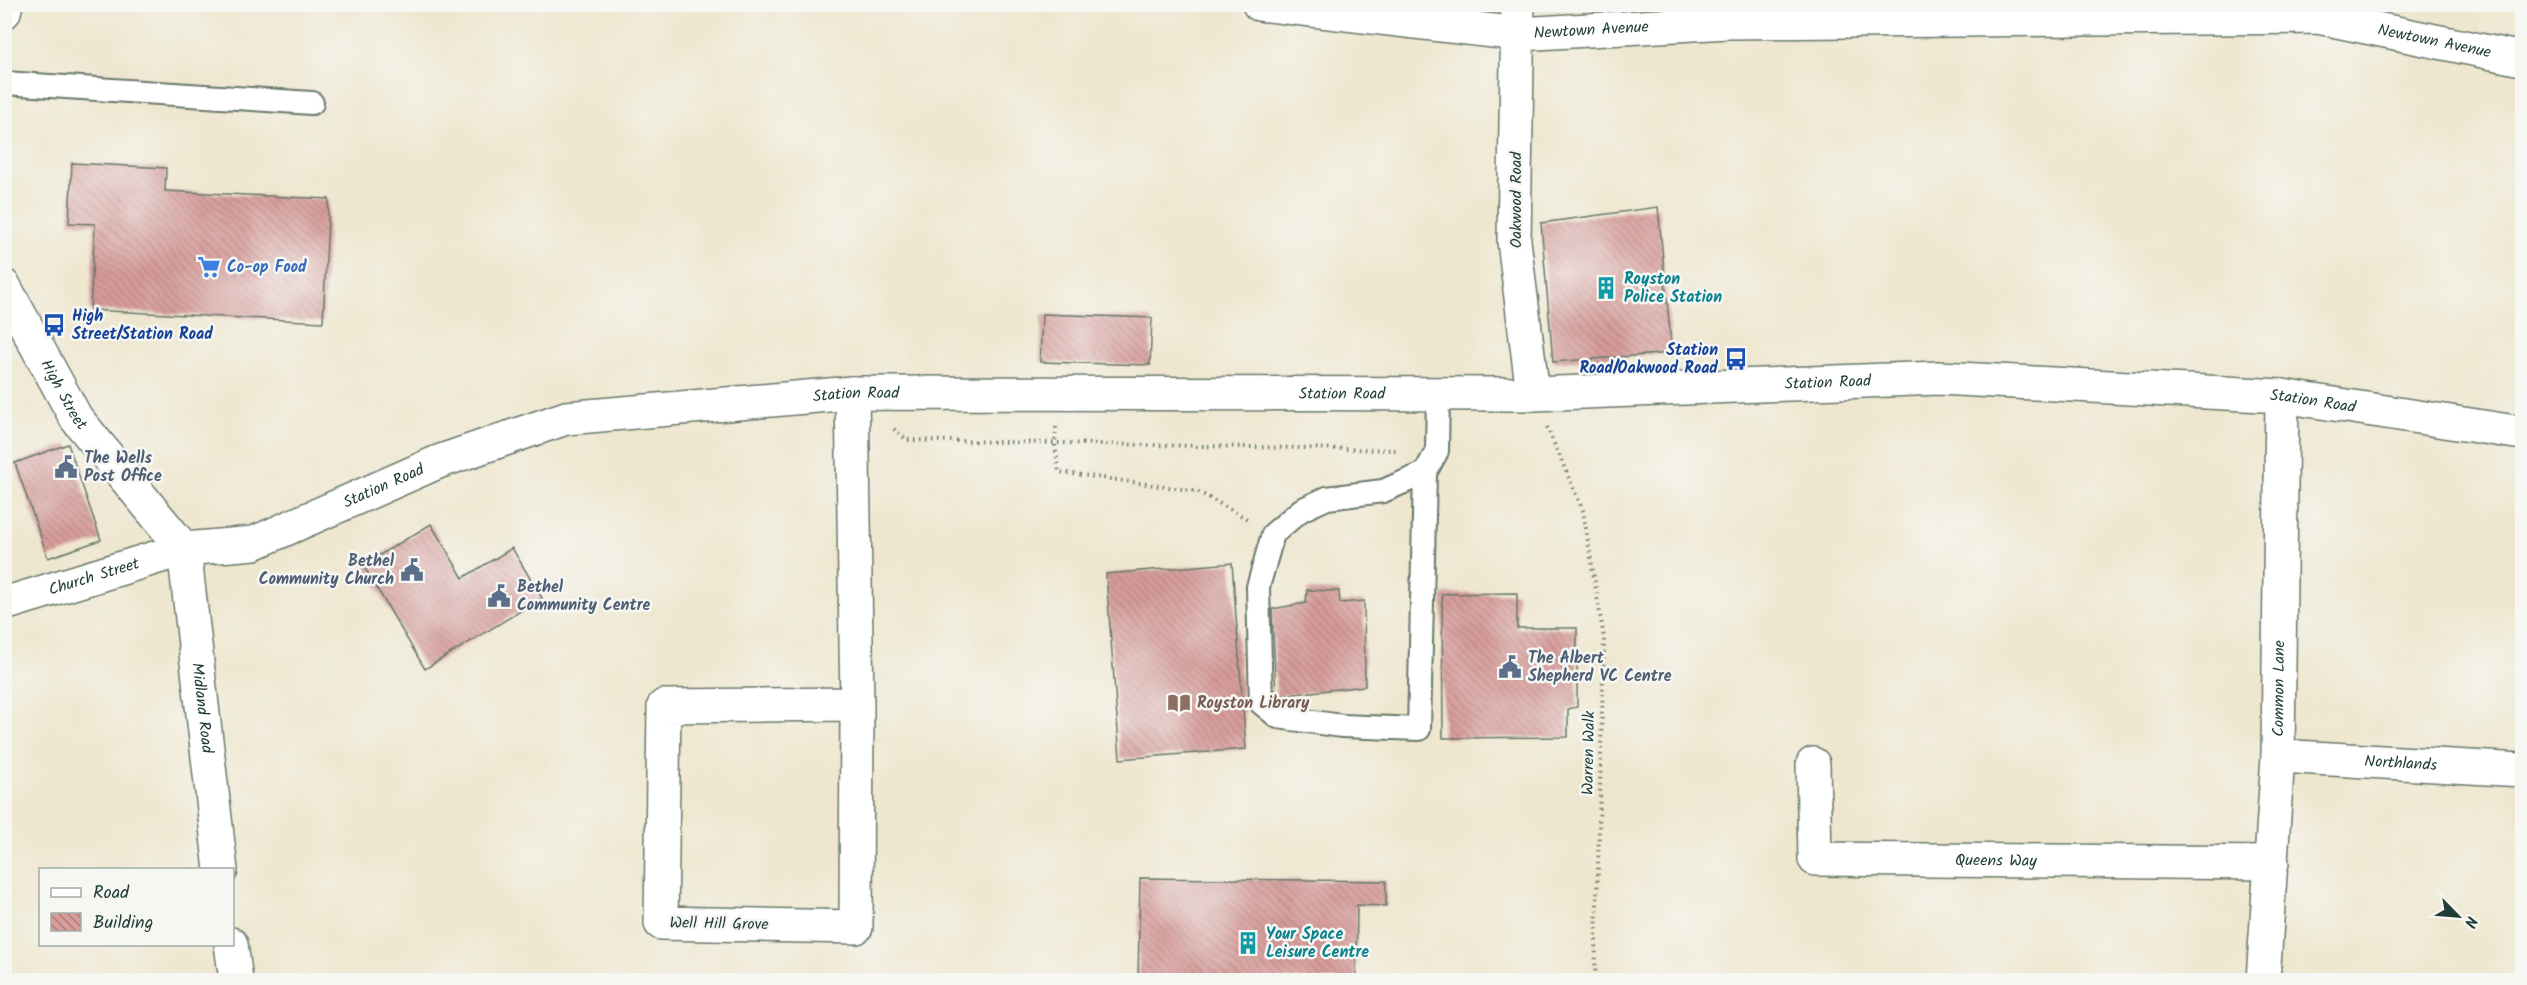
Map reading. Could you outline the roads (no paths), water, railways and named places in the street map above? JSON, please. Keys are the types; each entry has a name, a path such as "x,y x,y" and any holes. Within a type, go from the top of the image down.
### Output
{"street":[{"path":"4,12 6,4"},
{"name":"Newtown Avenue","path":"1259,4 1519,20 1728,22 2318,17 2523,59"},
{"name":"Oakwood Road","path":"1519,20 1514,241 1533,394"},
{"name":"High Street","path":"4,286 76,418 184,549"},
{"name":"Station Road","path":"184,549 254,543 438,462 566,418 852,393 1533,394 1939,378 2282,396 2523,433"},
{"name":"Well Hill Grove","path":"852,393 857,704 856,927 662,923 664,706 857,704"},
{"name":"Common Lane","path":"2263,981 2278,756 2282,396"},
{"name":"Church Street","path":"4,604 184,549"},
{"name":"Midland Road","path":"184,549 221,868"},
{"name":"Northlands","path":"2278,756 2523,770"},
{"name":"Queens Way","path":"1813,764 1815,859 2272,863"},
{"path":"231,946 236,981"}],"lane":[{"path":"4,82 312,103"},
{"path":"1425,473 1383,491 1327,498 1301,510 1273,534 1258,587 1261,703 1278,717 1342,726 1419,729 1425,473 1437,451 1438,393"}],"place":[{"name":"Co-op Food","path":"209,267"},
{"name":"Royston Police Station","path":"1606,288"},
{"name":"High Street/Station Road","path":"54,325"},
{"name":"Station Road/Oakwood Road","path":"1736,359"},
{"name":"The Wells Post Office","path":"66,467"},
{"name":"Bethel Community Church","path":"412,570"},
{"name":"Bethel Community Centre","path":"499,596"},
{"name":"The Albert Shepherd VC Centre","path":"1510,667"},
{"name":"Royston Library","path":"1179,703"},
{"name":"Your Space Leisure Centre","path":"1248,943"}]}
